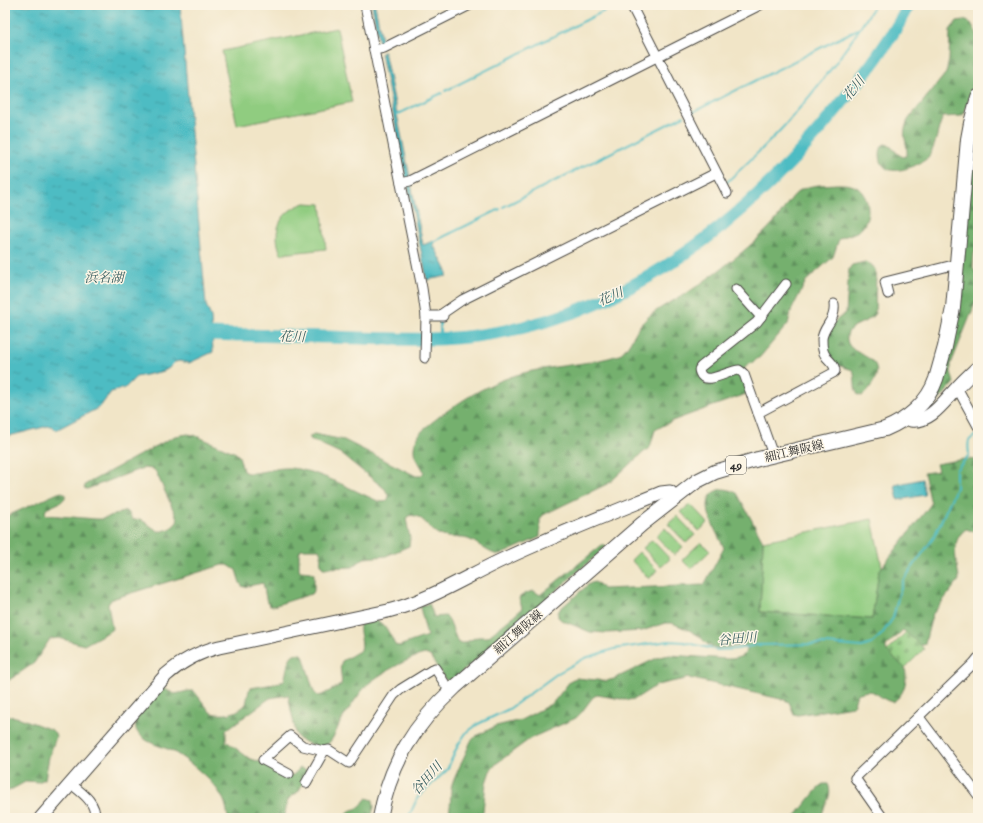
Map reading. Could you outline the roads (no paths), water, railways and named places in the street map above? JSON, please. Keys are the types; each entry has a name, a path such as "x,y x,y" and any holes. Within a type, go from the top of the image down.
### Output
{"main road":[{"name":"細江舞阪線","path":"380,818 388,785 402,752 421,723 450,692 642,524 675,497 709,475 736,465 885,429 908,416 926,398 936,380 951,321 958,264 968,139 972,116 978,97"}],"street":[{"path":"365,5 426,317 425,358"},
{"path":"374,50 384,48 470,5"},
{"path":"631,5 727,193"},
{"path":"400,183 416,178 760,5"},
{"path":"426,317 443,316 443,314 462,300 716,173"},
{"path":"888,294 885,282 958,264"},
{"path":"773,455 744,374 738,370 707,378 700,375 699,371 700,367 744,333 761,317 786,284"},
{"path":"736,288 761,317"},
{"path":"758,413 835,371 834,365 824,355 822,340 824,333 835,313 834,304"},
{"path":"908,416 911,420 923,419 934,412 978,367"},
{"path":"956,389 960,393 978,426"},
{"path":"41,818 166,675 185,660 196,654 219,647 410,605 430,597 520,551 665,491 670,492 675,497"},
{"path":"883,818 855,778 978,658"},
{"path":"289,774 263,760 290,736 303,746 324,751 329,750 349,763 397,692 435,668 450,692"},
{"path":"918,717 978,795"},
{"path":"306,783 324,751"},
{"path":"71,784 92,803 95,809 95,818"}],"water":[{"name":"浜名湖","path":"5,5 180,5 206,305 211,317 213,352 189,363 180,361 175,362 164,371 136,377 125,388 111,392 100,407 56,430 52,426 48,426 5,437"},
{"path":"372,5 375,5 383,45 379,44"},
{"path":"384,51 410,178 406,178 381,53"},
{"path":"411,184 423,245 433,241 433,244 447,271 447,276 427,280 408,186"},
{"path":"922,479 925,495 898,500 895,485"}],"waterway":[{"path":"445,91 616,5"},
{"path":"726,183 778,132 809,97 844,52 875,5"},
{"name":"花川","path":"195,334 389,339 446,339 475,336 530,325 583,308 632,286 679,258 723,225 764,189 803,149 858,82 885,45 902,19 909,5"},
{"path":"689,114 860,28"},
{"path":"396,115 442,93"},
{"path":"503,207 684,116"},
{"path":"431,243 500,209"},
{"path":"440,319 440,338"},
{"name":"谷田川","path":"408,818 418,797 447,770 458,745 466,733 478,724 509,709 558,673 585,658 614,649 669,641 684,642 717,650 736,649 757,645 826,644 862,647 871,644 882,634 893,618 903,581 934,537 956,488 956,470 969,455 968,444 971,438 978,434"}]}
